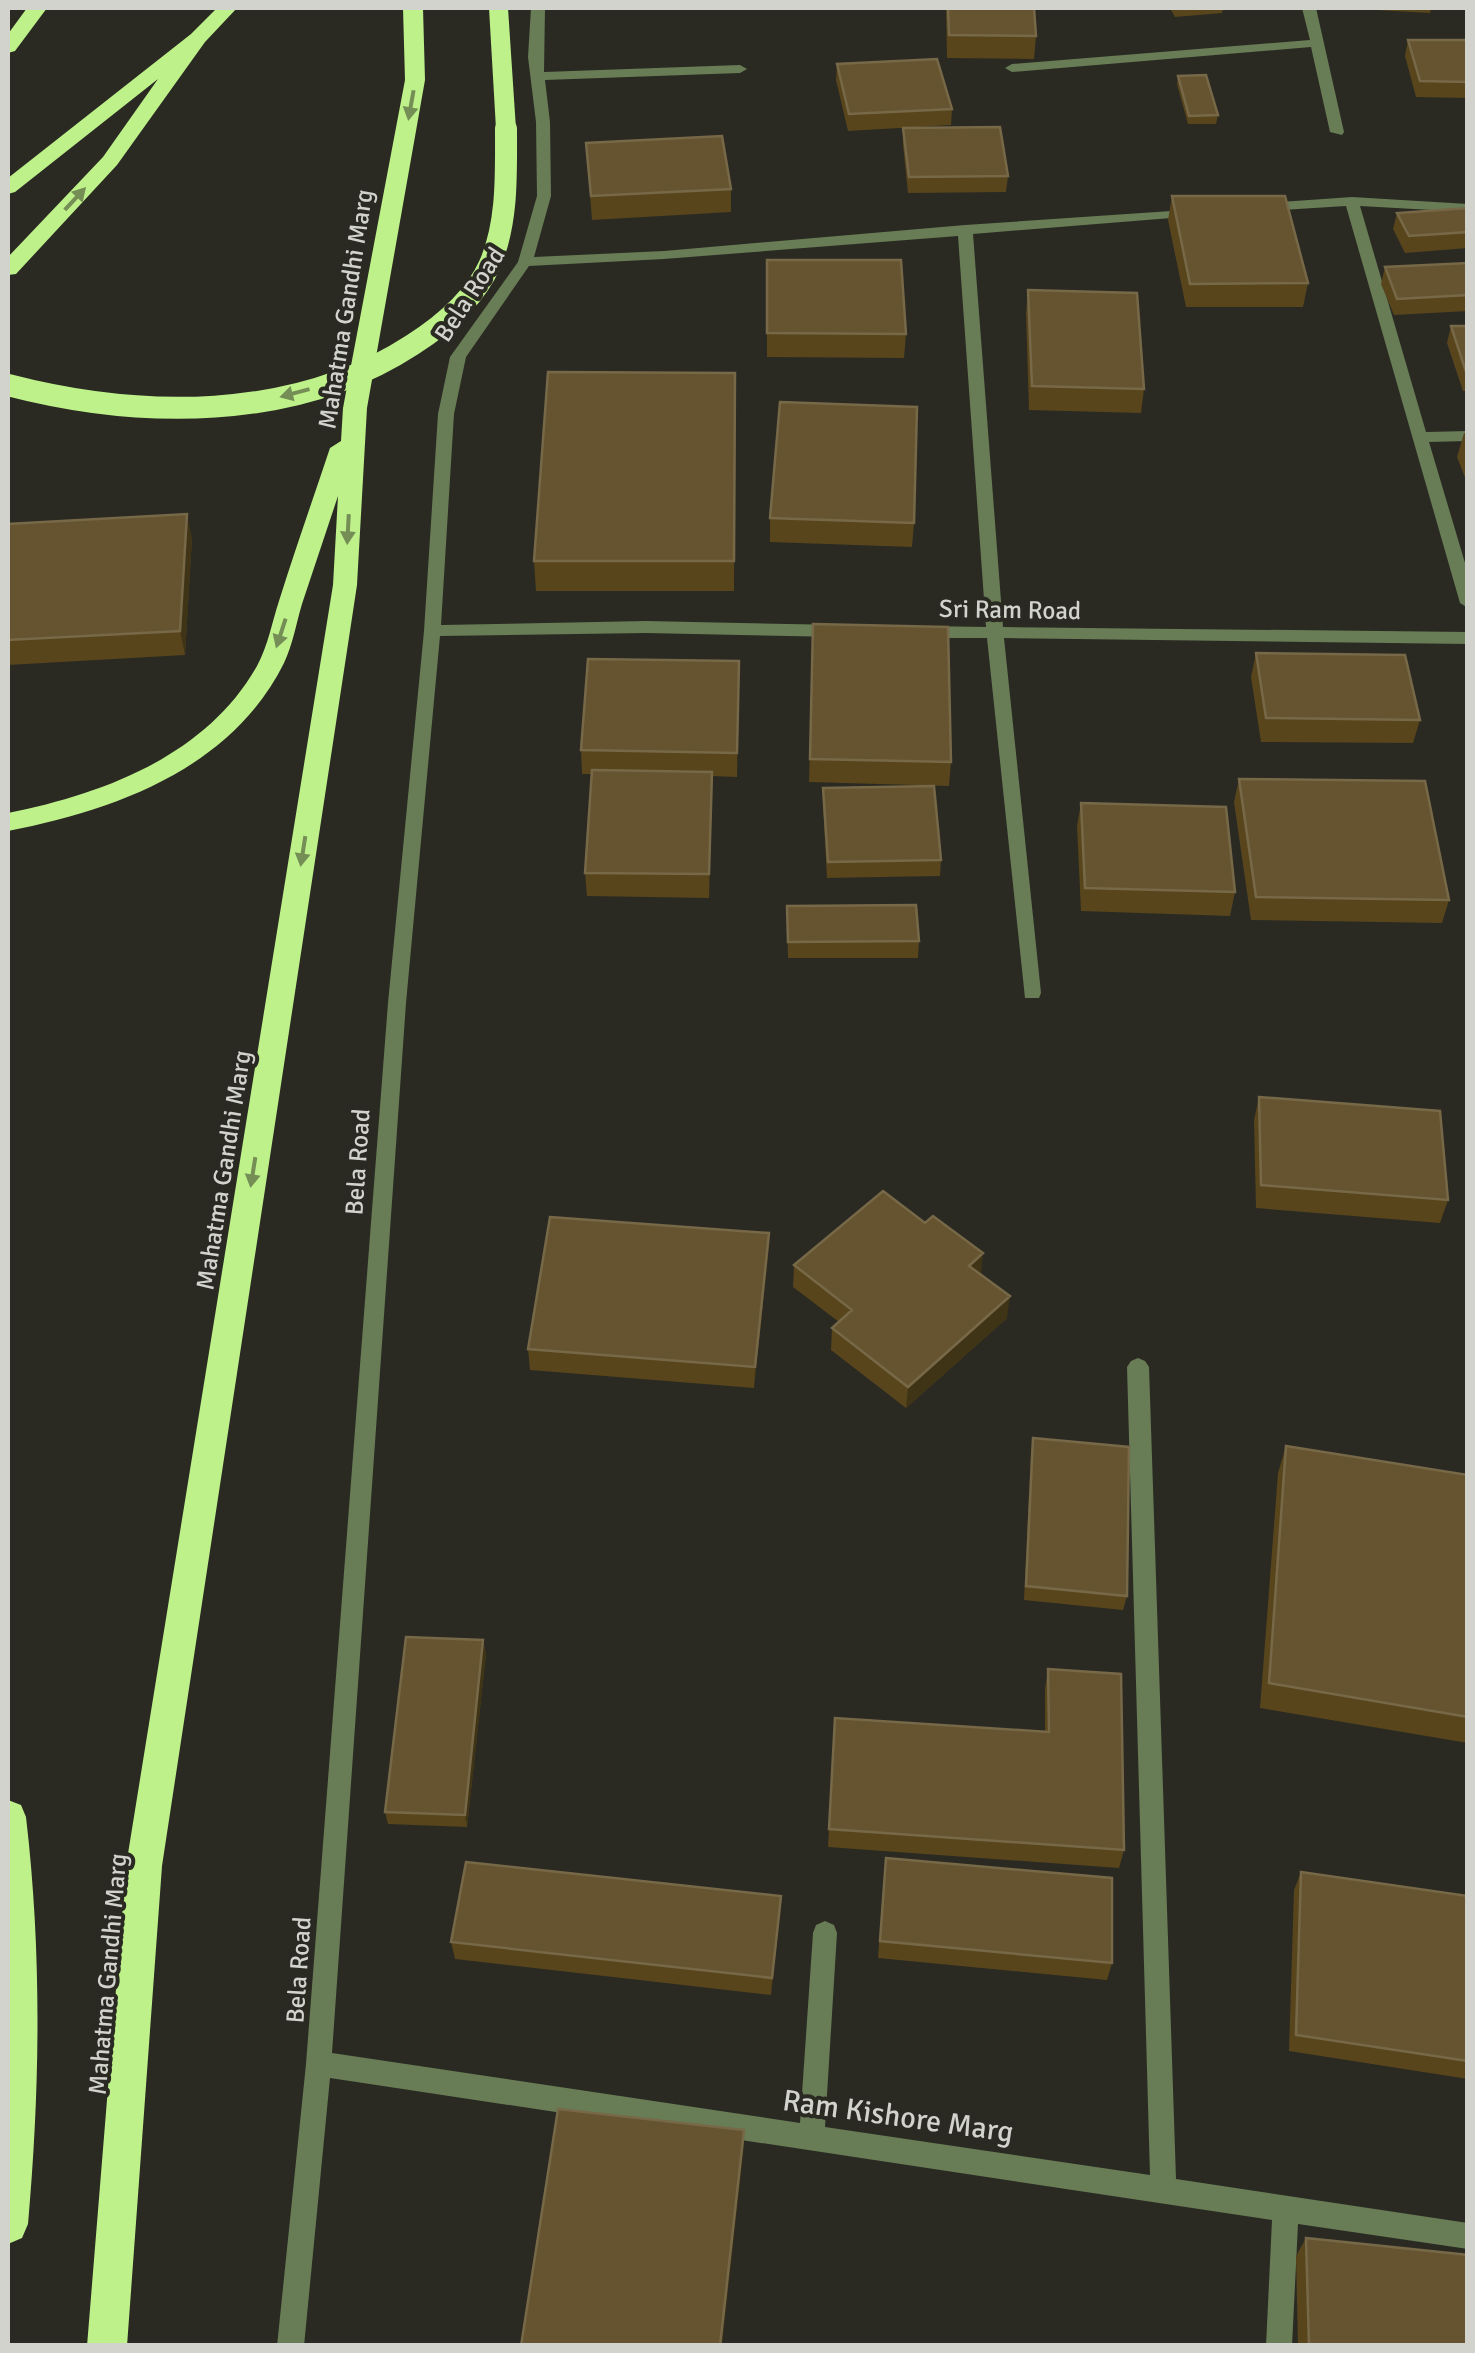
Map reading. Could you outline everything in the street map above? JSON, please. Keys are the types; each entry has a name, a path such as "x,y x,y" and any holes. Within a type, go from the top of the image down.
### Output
{"highway":[{"path":"8,46 38,8"},
{"path":"8,188 198,38 227,8"},
{"name":"Mahatma Gandhi Marg","path":"107,2346 144,1866 345,585 356,408 416,80 413,8"},
{"path":"8,384 92,406 150,411 209,409 323,386 374,366 418,342 453,314 479,284 495,253 505,190 506,129 498,8"},
{"path":"8,269 110,161 198,38"},
{"path":"8,822 101,798 157,772 205,741 243,705 270,666 356,408"},
{"path":"8,1817 16,1884 17,2142 8,2224"}],"street":[{"name":"Bela Road","path":"290,2346 319,2064 397,1003 432,631 446,414 458,357 525,262 544,196 537,76 538,8"},
{"path":"1309,8 1337,132"},
{"path":"1012,68 1317,43"},
{"path":"537,76 740,69"},
{"path":"1352,201 1468,604"},
{"path":"1251,208 1352,201 1468,208"},
{"path":"525,262 664,255 1213,211"},
{"path":"965,230 996,634 1032,993"},
{"path":"1420,437 1468,436"},
{"path":"432,631 646,627 860,631"},
{"name":"Sri Ram Road","path":"898,632 1468,638"},
{"path":"1138,1367 1163,2187"},
{"path":"812,2137 825,1932"},
{"name":"Ram Kishore Marg","path":"319,2064 1163,2187 1468,2236"},
{"path":"1279,2346 1286,2207"}],"building":[{"path":"948,8 1034,8 1036,36 949,35"},
{"path":"1408,40 1468,40 1468,82 1420,81"},
{"path":"937,59 952,109 849,114 837,64"},
{"path":"1206,75 1218,115 1189,116 1178,76"},
{"path":"1000,127 1008,176 909,177 903,128"},
{"path":"722,136 731,189 591,196 586,143"},
{"path":"1172,196 1285,196 1308,283 1190,284"},
{"path":"1468,208 1468,232 1409,236 1397,213"},
{"path":"767,260 901,260 906,334 767,333"},
{"path":"1468,263 1468,295 1397,299 1385,267"},
{"path":"1028,290 1137,293 1144,389 1032,386"},
{"path":"1451,326 1468,326 1468,375 1467,375"},
{"path":"548,372 735,373 734,561 534,561"},
{"path":"780,402 917,407 914,523 770,518"},
{"path":"187,514 180,631 8,640 8,524"},
{"path":"813,624 948,627 951,762 810,759"},
{"path":"1256,653 1405,655 1420,720 1266,718"},
{"path":"588,659 739,661 737,753 581,750"},
{"path":"592,770 712,772 709,874 585,873"},
{"path":"1239,779 1425,781 1449,900 1256,897"},
{"path":"934,786 941,860 828,862 823,788"},
{"path":"1081,803 1226,807 1235,892 1085,888"},
{"path":"916,905 919,941 788,942 787,906"},
{"path":"1259,1097 1440,1111 1448,1200 1261,1185"},
{"path":"883,1191 925,1223 933,1216 983,1253 969,1266 1010,1296 908,1387 832,1328 852,1310 794,1265"},
{"path":"550,1217 769,1233 755,1367 528,1349"},
{"path":"1033,1438 1129,1447 1127,1596 1026,1586"},
{"path":"1286,1446 1468,1475 1468,1717 1269,1683"},
{"path":"406,1637 483,1640 465,1815 385,1812"},
{"path":"1048,1669 1121,1674 1124,1850 829,1829 835,1718 1049,1732"},
{"path":"886,1858 1112,1878 1112,1963 880,1941"},
{"path":"466,1862 781,1896 772,1978 451,1942"},
{"path":"1301,1872 1468,1896 1468,2061 1296,2035"},
{"path":"558,2109 744,2130 720,2346 521,2346"},
{"path":"1306,2238 1468,2255 1468,2346 1309,2346"}]}
